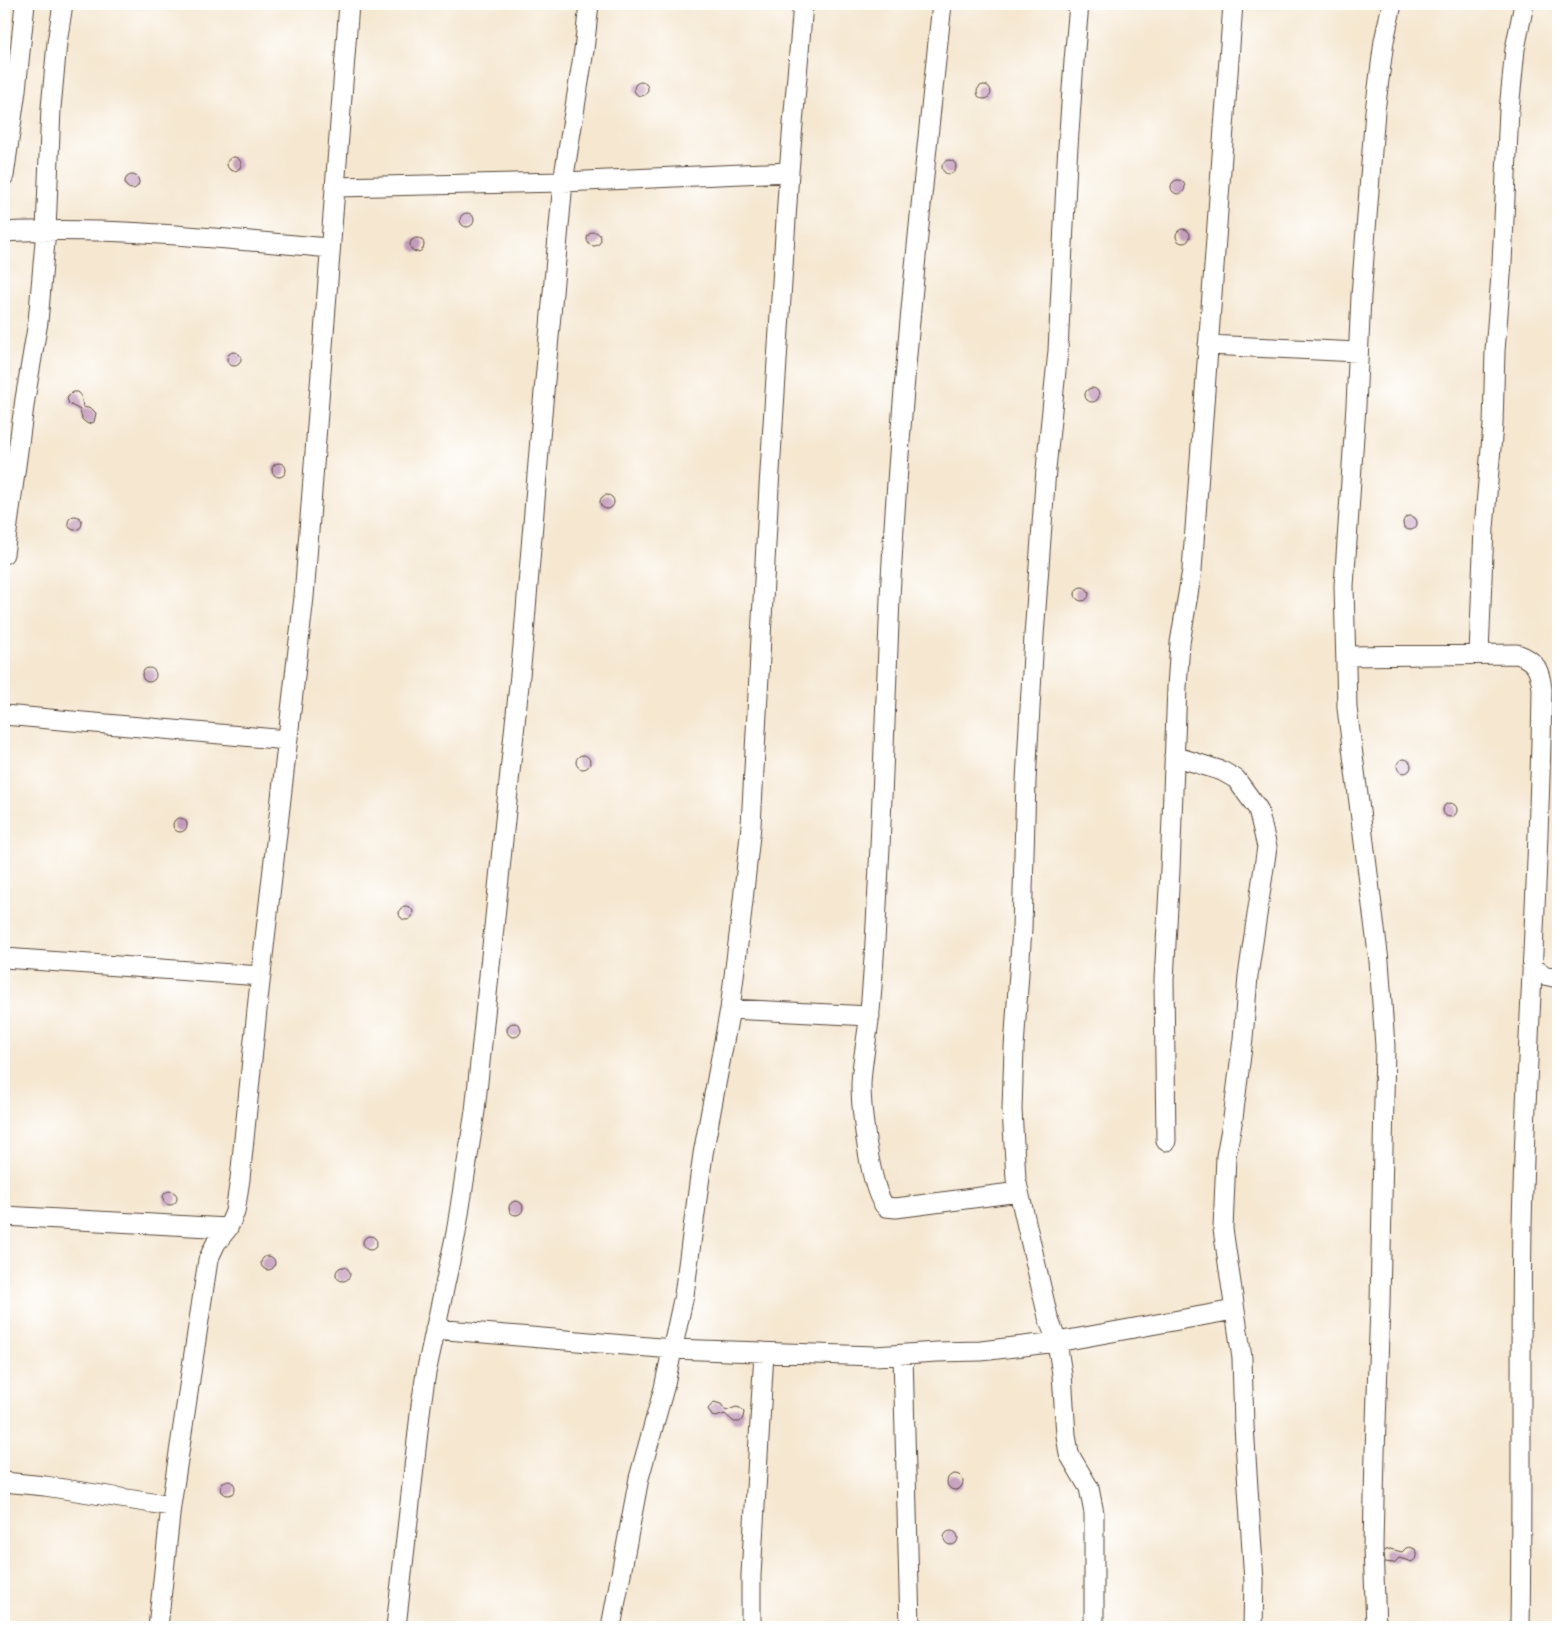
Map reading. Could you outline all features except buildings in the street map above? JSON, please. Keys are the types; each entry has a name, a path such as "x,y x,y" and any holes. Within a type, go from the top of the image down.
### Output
{"street":[{"path":"4,176 25,4"},
{"path":"4,554 25,399 38,322 46,230 50,108 63,4"},
{"path":"158,1627 171,1506 208,1260 216,1243 228,1228 235,1212 240,1179 304,597 349,4"},
{"path":"396,1627 421,1405 456,1233 476,1111 523,646 563,182 584,50 589,4"},
{"path":"611,1627 639,1478 664,1388 684,1295 703,1154 730,1009 751,826 768,487 789,172 803,4"},
{"path":"942,4 920,208 903,399 890,599 875,942 870,1016 861,1081 863,1115 868,1149 881,1204 886,1207 896,1208 1019,1192"},
{"path":"1079,4 1070,121 1058,351 1046,469 1026,781 1022,928 1012,1109 1014,1168 1048,1317 1058,1342 1069,1454 1089,1488 1094,1513 1094,1627"},
{"path":"1166,1141 1164,980 1180,643 1192,570 1233,4"},
{"path":"1376,1627 1373,1547 1374,1452 1380,1306 1385,1046 1379,961 1347,708 1344,586 1360,296 1375,111 1384,41 1392,4"},
{"path":"1479,654 1484,528 1493,425 1495,351 1502,264 1509,110 1515,49 1524,4"},
{"path":"336,187 563,182 789,172"},
{"path":"4,232 46,230 130,232 330,248"},
{"path":"1208,345 1358,352"},
{"path":"1346,656 1517,654 1535,664 1540,674 1542,689 1541,802 1532,967 1522,1228 1520,1627"},
{"path":"4,715 287,740"},
{"path":"1174,756 1222,771 1236,779 1258,809 1267,847 1248,976 1236,1098 1226,1156 1223,1228 1242,1358 1254,1581 1253,1627"},
{"path":"4,958 261,976"},
{"path":"1532,967 1544,975 1558,978"},
{"path":"730,1009 870,1016"},
{"path":"4,1216 228,1228"},
{"path":"435,1329 672,1349 874,1356 981,1351 1058,1342 1234,1310"},
{"path":"751,1627 751,1575 764,1353"},
{"path":"903,1354 910,1627"},
{"path":"4,1482 44,1486 171,1506"}]}
